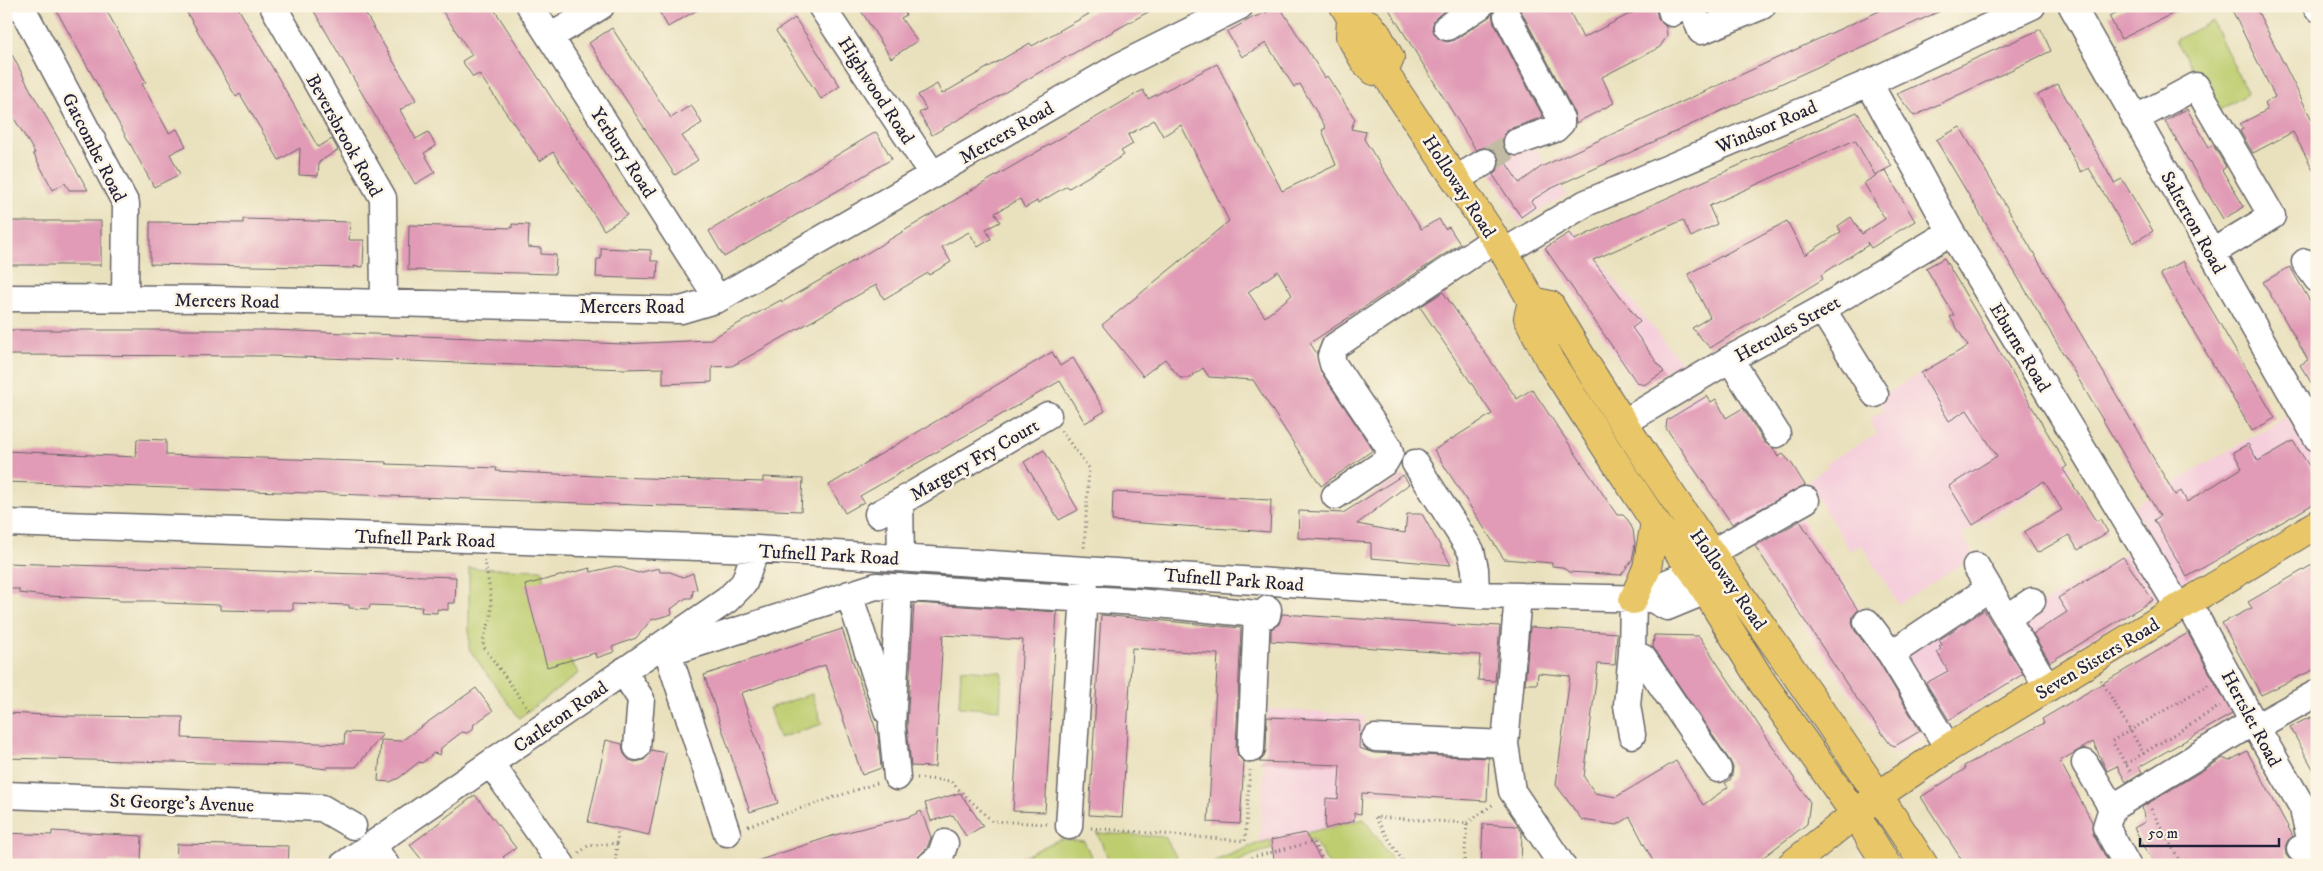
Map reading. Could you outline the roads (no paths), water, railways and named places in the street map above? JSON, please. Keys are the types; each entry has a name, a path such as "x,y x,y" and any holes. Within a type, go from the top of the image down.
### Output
{"highway":[{"name":"Holloway Road","path":"1348,12 1367,22 1377,34 1390,58 1384,72 1499,245 1532,301 1528,318 1550,361 1655,522 1711,572 1879,795 1924,865"},
{"name":"Holloway Road","path":"1532,301 1550,305 1623,423 1711,572 1762,682 1855,814 1887,865"},
{"path":"1642,600 1655,522"},
{"name":"Seven Sisters Road","path":"1791,865 1879,795 1948,748 2317,524"}],"street":[{"name":"Gatcombe Road","path":"21,6 126,204 125,298"},
{"name":"Beversbrook Road","path":"273,6 383,198 384,302"},
{"name":"Yerbury Road","path":"530,6 718,299"},
{"path":"550,37 601,6"},
{"name":"Highwood Road","path":"822,6 933,174"},
{"name":"Mercers Road","path":"6,298 384,302 681,310 718,299 1118,67 1240,6"},
{"path":"1447,27 1480,6"},
{"path":"1678,8 1701,31 1762,6"},
{"name":"Windsor Road","path":"1335,496 1385,462 1390,453 1388,446 1333,364 1331,356 1335,346 1499,245 1586,203 1869,83 2032,6"},
{"name":"Salterton Road","path":"2072,6 2317,438"},
{"path":"1508,16 1561,119 1561,123 1555,130 1517,142"},
{"name":"Eburne Road","path":"1869,83 1951,232 2184,605"},
{"path":"2135,119 2196,86 2272,216 2211,253"},
{"path":"1456,179 1485,162"},
{"name":"Hercules Street","path":"1623,423 1730,359 1822,309 1951,232"},
{"path":"1822,309 1875,394"},
{"path":"1730,359 1778,434"},
{"name":"Margery Fry Court","path":"901,558 889,508 1048,415"},
{"path":"1415,463 1472,550 1476,595"},
{"path":"1632,735 1627,705 1632,652 1642,600 1662,585 1711,572 1806,500"},
{"name":"Tufnell Park Road","path":"6,523 756,549 1476,595 1642,600"},
{"name":"Carleton Road","path":"343,865 379,855 491,764 727,600 744,583 756,549"},
{"path":"1976,566 2048,688"},
{"path":"1069,826 1085,569"},
{"path":"727,832 668,653 876,586 1137,602 1267,615 1271,581"},
{"path":"898,777 892,726 899,587"},
{"path":"1892,654 1988,589"},
{"path":"849,594 892,726"},
{"path":"1518,596 1505,744 1512,791 1562,865"},
{"path":"2007,618 2032,601"},
{"name":"Hertslet Road","path":"2184,605 2303,811 2310,852"},
{"path":"1251,749 1257,614"},
{"path":"1867,622 1892,654 1948,748"},
{"path":"1632,652 1643,658 1718,769"},
{"path":"625,670 630,682 650,696 637,747"},
{"path":"2127,865 2106,827 2112,808 2254,724 2287,710 2317,694"},
{"path":"1376,738 1505,744"},
{"path":"2085,763 2112,808"},
{"path":"491,764 562,865"},
{"name":"St George's Avenue","path":"6,795 322,808 353,826"},
{"path":"930,865 940,857 945,843"}],"tunnel":[{"path":"1485,162 1517,142"}]}
